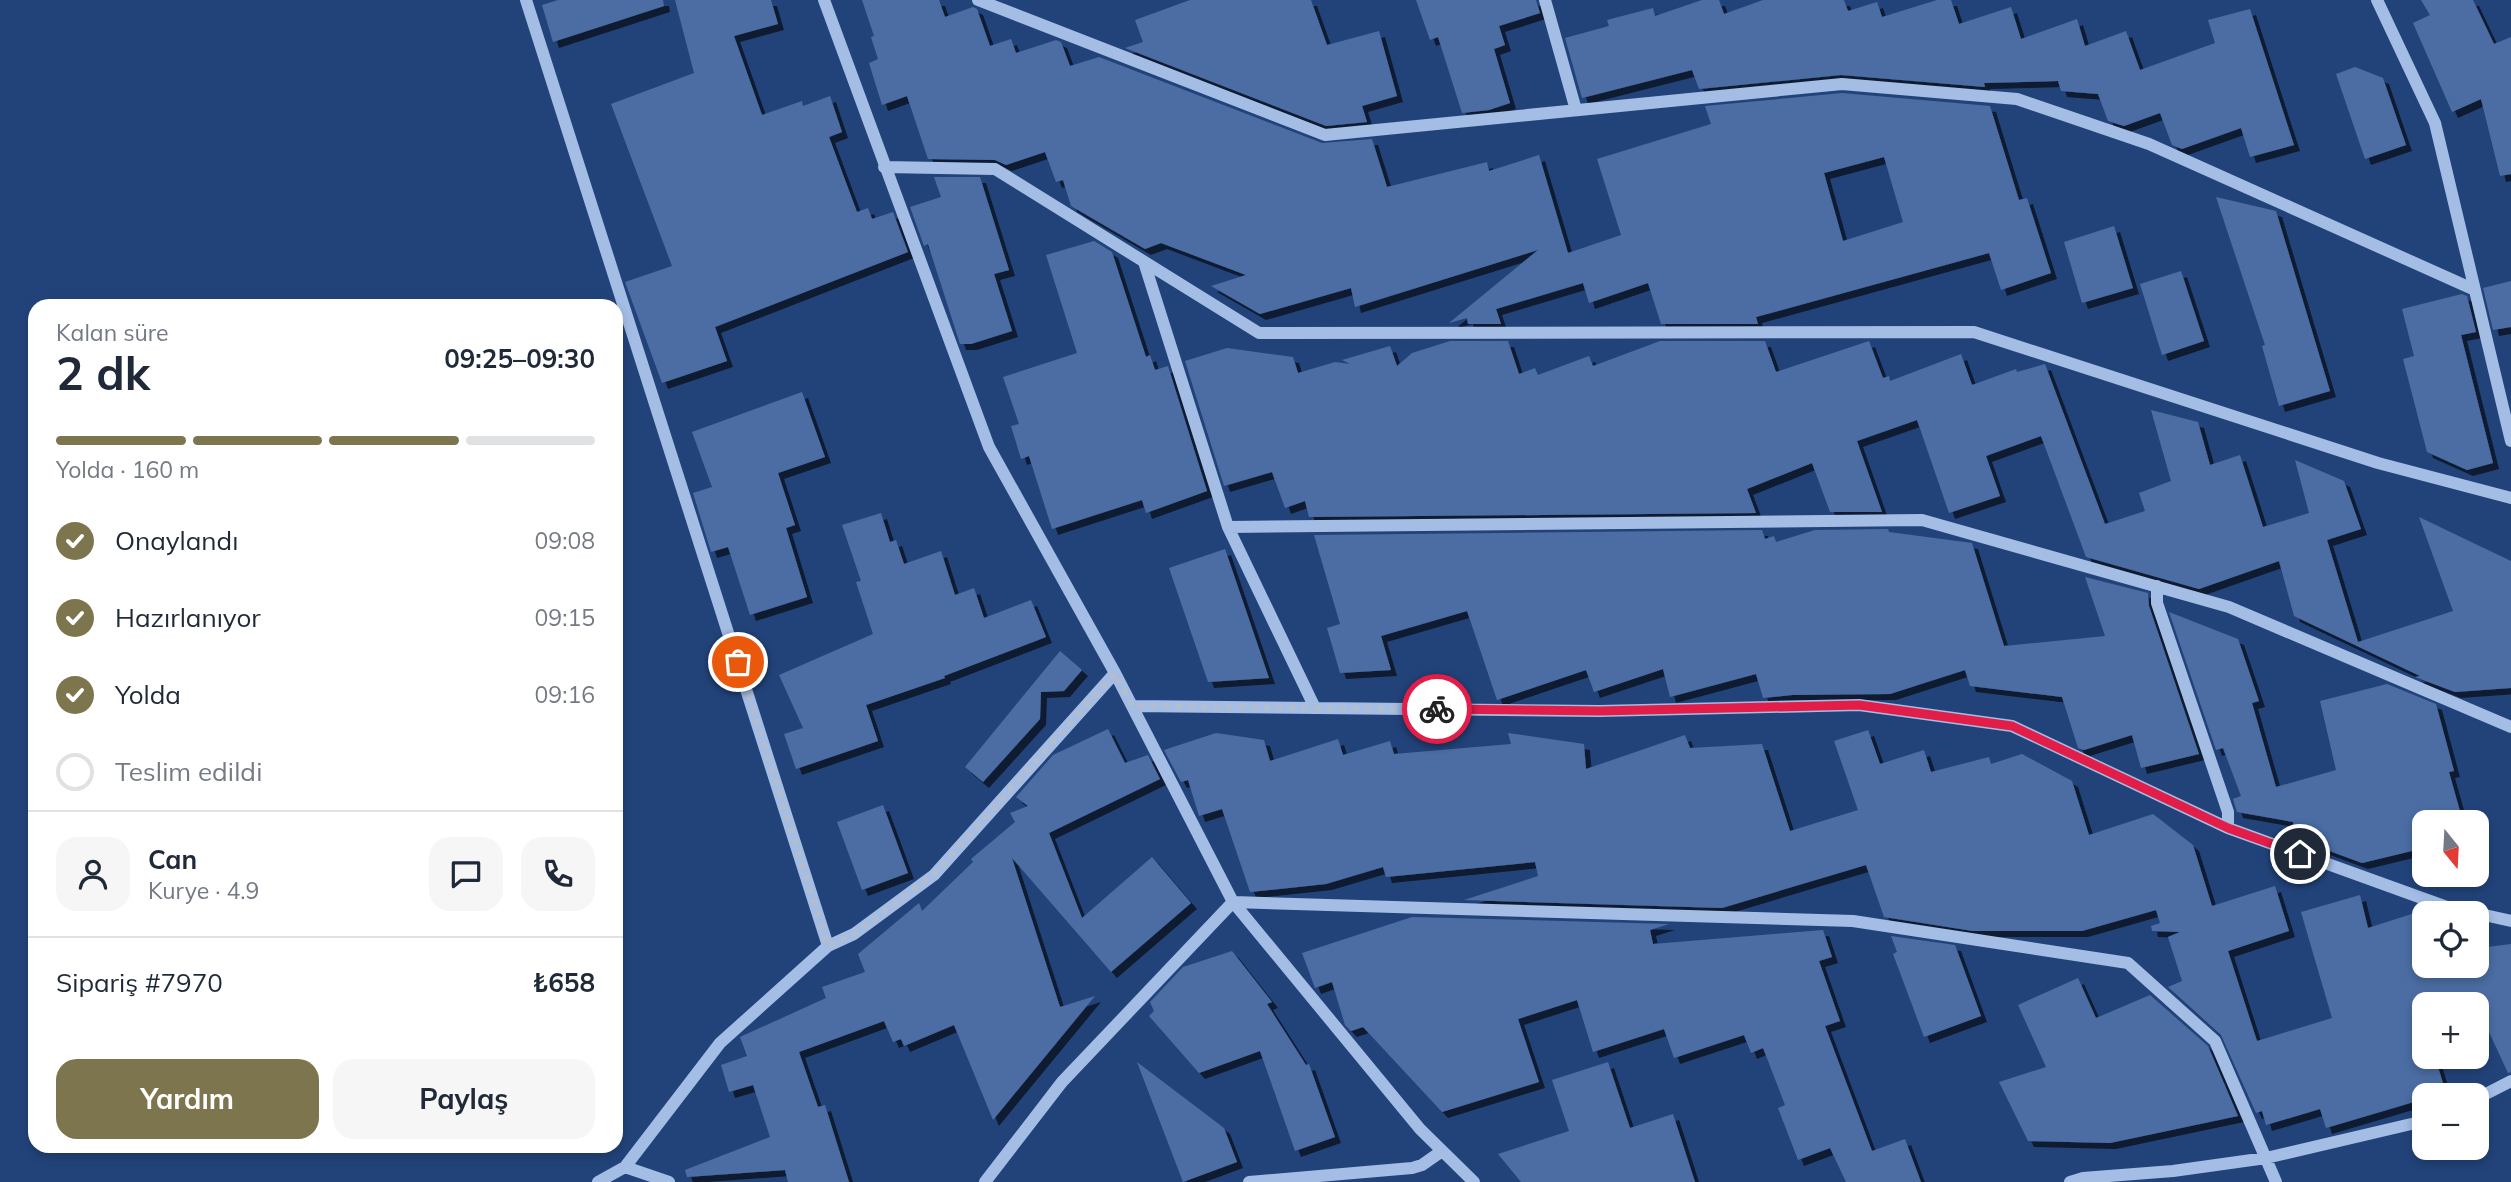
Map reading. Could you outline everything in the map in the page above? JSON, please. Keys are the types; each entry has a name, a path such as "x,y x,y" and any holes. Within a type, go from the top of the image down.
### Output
{"street":[{"path":"526,0 621,299"},
{"path":"824,0 989,447 1115,673 1233,902 1420,1129 1474,1182"},
{"path":"978,0 1325,135 1842,84 2017,99 2149,144 2475,290"},
{"path":"1545,0 1576,110"},
{"path":"2377,0 2435,123 2511,441"},
{"path":"884,167 995,170 1259,333 1974,332 2378,463 2511,498"},
{"path":"1144,262 1228,527 1315,708"},
{"path":"623,304 828,946"},
{"path":"1228,527 1922,520 2229,607 2511,727"},
{"path":"2157,586 2157,603 2228,812 2228,828"},
{"path":"598,1182 625,1167 720,1043 828,946 854,934 934,874 1115,673"},
{"path":"1132,706 1600,711 1859,705 2012,726 2228,828 2444,906 2511,921"},
{"path":"985,1182 1062,1083 1233,902 1853,921 2127,963 2215,1041 2276,1182"},
{"path":"2489,1092 2511,1081"},
{"path":"2070,1182 2083,1178 2173,1171 2266,1157 2412,1124"},
{"path":"1249,1182 1412,1168 1422,1165 1442,1151"},
{"path":"625,1167 669,1182"}],"building":[{"path":"558,0 663,0 664,6 553,42 542,5"},
{"path":"675,0 771,0 778,24 734,36 762,115 802,101 803,106 830,96 842,132 829,137 857,212 868,208 872,219 893,212 908,252 715,327 727,361 662,383 625,282 672,266 611,104 694,73"},
{"path":"862,0 939,0 945,17 973,7 977,9 990,46 1011,39 1016,53 1056,40 1061,42 1070,66 1099,57 1322,143 1372,139 1387,187 1487,162 1489,171 1539,155 1568,253 1621,235 1597,159 1711,124 1705,106 1842,93 1990,106 2019,200 2027,198 2051,273 2001,290 1989,253 1756,317 1758,324 1661,324 1648,283 1589,303 1583,283 1496,309 1501,324 1468,324 1467,318 1449,323 1538,250 1355,307 1351,288 1260,314 1211,286 1246,275 1161,243 1145,249 1071,206 1063,180 1056,182 1045,152 1006,165 995,160 928,159 907,96 882,105 869,63 878,59 871,37 874,36","holes":["1884,157 1903,222 1843,241 1824,173"]},
{"path":"1190,0 1311,0 1327,45 1379,31 1397,96 1362,106 1367,122 1326,126 1125,48 1143,42 1135,20"},
{"path":"1416,0 1536,0 1540,13 1499,26 1505,45 1494,49 1510,103 1489,110 1462,113 1438,37 1430,40"},
{"path":"1702,0 1719,0 1724,14 1763,0 1844,0 1848,11 1877,2 1882,17 1937,0 1951,0 1959,24 2011,7 2021,39 2077,19 2085,46 2126,31 2140,70 2215,43 2208,20 2250,9 2294,145 2250,157 2241,128 2182,149 2172,145 2160,113 2124,126 2108,121 2098,94 2061,91 2058,81 1984,83 1985,87 1841,75 1699,89 1692,70 1582,98 1565,38 1609,26 1607,20 1653,8 1655,16"},
{"path":"2421,0 2473,0 2494,44 2511,37 2511,174 2500,176 2481,99 2452,112 2413,23 2430,15"},
{"path":"2355,67 2383,78 2406,145 2365,159 2336,74"},
{"path":"934,177 980,177 1009,270 994,274 1012,331 971,344 960,344 928,244 924,246 910,207 941,197"},
{"path":"2216,197 2276,211 2330,391 2279,406 2262,346 2265,345"},
{"path":"2114,226 2133,288 2082,303 2064,242"},
{"path":"1094,241 1112,252 1146,357 1150,355 1155,370 1168,366 1207,491 1146,513 1142,500 1052,529 1029,456 1021,459 1011,426 1019,424 1003,377 1077,353 1046,255"},
{"path":"2181,271 2204,341 2162,355 2140,284"},
{"path":"2511,281 2511,327 2493,330 2483,288"},
{"path":"2462,294 2467,296 2476,332 2461,335 2493,463 2467,470 2427,452 2403,359 2414,356 2402,309"},
{"path":"1450,341 1508,341 1519,374 1535,368 1538,375 1589,356 1593,366 1660,341 1765,341 1776,372 1869,341 1883,378 1889,376 1890,381 1961,354 1972,385 2016,369 2017,372 2045,364 2105,524 2145,511 2139,493 2171,481 2151,410 2198,422 2210,465 2240,455 2263,527 2309,513 2295,460 2344,481 2361,529 2327,540 2358,642 2453,611 2419,517 2511,561 2511,688 2455,692 2415,677 2420,676 2294,616 2279,561 2199,589 2086,557 2041,436 1986,456 2000,496 1949,513 1917,420 1857,441 1882,512 1830,512 1812,463 1747,489 1756,513 1309,517 1305,501 1285,508 1272,472 1224,486 1185,361 1227,348 1293,357 1298,373 1335,362 1350,364 1342,360 1390,346 1397,366 1412,353"},
{"path":"802,392 825,457 778,473 795,525 786,528 807,597 750,615 728,547 711,552 693,493 712,487 692,432"},
{"path":"881,513 890,542 896,540 904,564 941,551 955,595 974,588 984,618 1031,600 1046,637 944,676 945,678 866,705 878,741 796,769 784,734 803,728 779,675 873,634 856,582 861,581 842,525"},
{"path":"1888,529 1889,532 1972,543 2004,646 2105,636 2085,577 2148,593 2149,606 2199,754 2141,768 2132,735 2084,750 2078,748 2062,697 1970,686 1965,670 1890,694 1763,698 1756,674 1670,697 1663,669 1594,692 1586,670 1497,700 1467,611 1381,636 1391,670 1340,673 1327,628 1340,624 1314,535 1762,530 1765,539 1774,536 1776,542 1815,530"},
{"path":"1225,549 1269,678 1208,682 1169,568"},
{"path":"2169,612 2238,639 2259,701 2252,703 2276,787 2336,770 2320,701 2387,684 2436,704 2454,771 2449,772 2460,810 2412,810 2412,851 2362,863 2297,839 2293,822 2237,812 2233,799 2241,796 2223,748 2216,750"},
{"path":"1060,651 1082,670 1064,691 1041,692 1040,719 983,782 965,767"},
{"path":"1108,729 1125,763 1148,755 1160,779 1049,833 1082,918 1152,857 1191,903 1111,972 1012,858 1060,1007 1095,996 993,1120 954,1025 904,1046 901,1039 893,1042 884,1021 799,1052 818,1107 825,1105 849,1182 788,1182 785,1170 687,1177 685,1170 770,1137 753,1085 729,1092 721,1065 747,1056 740,1037 826,998 822,987 865,972 858,954 919,903 922,911 973,862 971,859 1015,822 1010,813 1028,806 1016,797 1053,755"},
{"path":"1868,730 1880,764 1924,750 1931,772 1989,757 1991,764 2022,754 2072,781 2089,835 2153,814 2193,845 2212,906 2275,886 2289,931 2228,951 2257,1041 2332,1018 2301,912 2360,895 2368,928 2412,914 2412,978 2489,978 2489,947 2511,944 2511,1072 2508,1073 2489,1032 2489,992 2412,992 2412,1069 2439,1069 2443,1083 2412,1083 2412,1103 2326,1128 2320,1109 2266,1125 2262,1111 2256,1113 2221,1035 2168,987 2182,981 2168,937 2180,932 2152,931 2151,926 2160,923 2156,910 2082,931 1973,931 1884,917 1866,865 1722,908 1464,900 1538,876 1535,862 1386,877 1383,867 1326,884 1250,892 1222,809 1199,816 1188,780 1181,782 1164,750 1216,733 1264,740 1270,761 1338,739 1343,755 1390,741 1394,754 1511,744 1508,733 1584,744 1586,769 1685,735 1690,748 1762,744 1790,831 1858,810 1834,741"},
{"path":"883,805 908,873 862,890 837,822"},
{"path":"1412,917 1669,924 1650,930 1653,944 1823,930 1832,957 1819,961 1840,1021 1825,1026 1872,1151 1905,1139 1921,1182 1846,1182 1830,1148 1798,1160 1778,1108 1785,1105 1763,1048 1751,1053 1744,1035 1674,1058 1664,1029 1593,1052 1577,1000 1518,1019 1539,1082 1442,1112 1363,1027 1351,1031 1345,1025 1332,982 1315,988 1302,953"},
{"path":"1891,936 1955,945 1981,1016 1924,1037 1893,954 1897,952"},
{"path":"1232,951 1272,1002 1267,1004 1306,1065 1309,1064 1335,1137 1295,1151 1260,1051 1199,1073 1149,1016 1154,1011 1150,1002 1183,967"},
{"path":"2078,978 2096,1018 2150,995 2208,1046 2238,1116 2110,1143 2028,1141 1999,1082 2046,1067 2018,1005"},
{"path":"1137,1062 1224,1128 1237,1162 1183,1182"},
{"path":"1608,1062 1630,1128 1673,1114 1695,1182 1521,1182 1498,1154 1569,1131 1552,1080"}],"way so far":[{"path":"738,662 828,946 854,934 934,874 1115,673 1132,706 1437,709"}],"route":[{"path":"1437,709 1600,711 1859,705 2012,726 2228,828 2300,854"}]}
